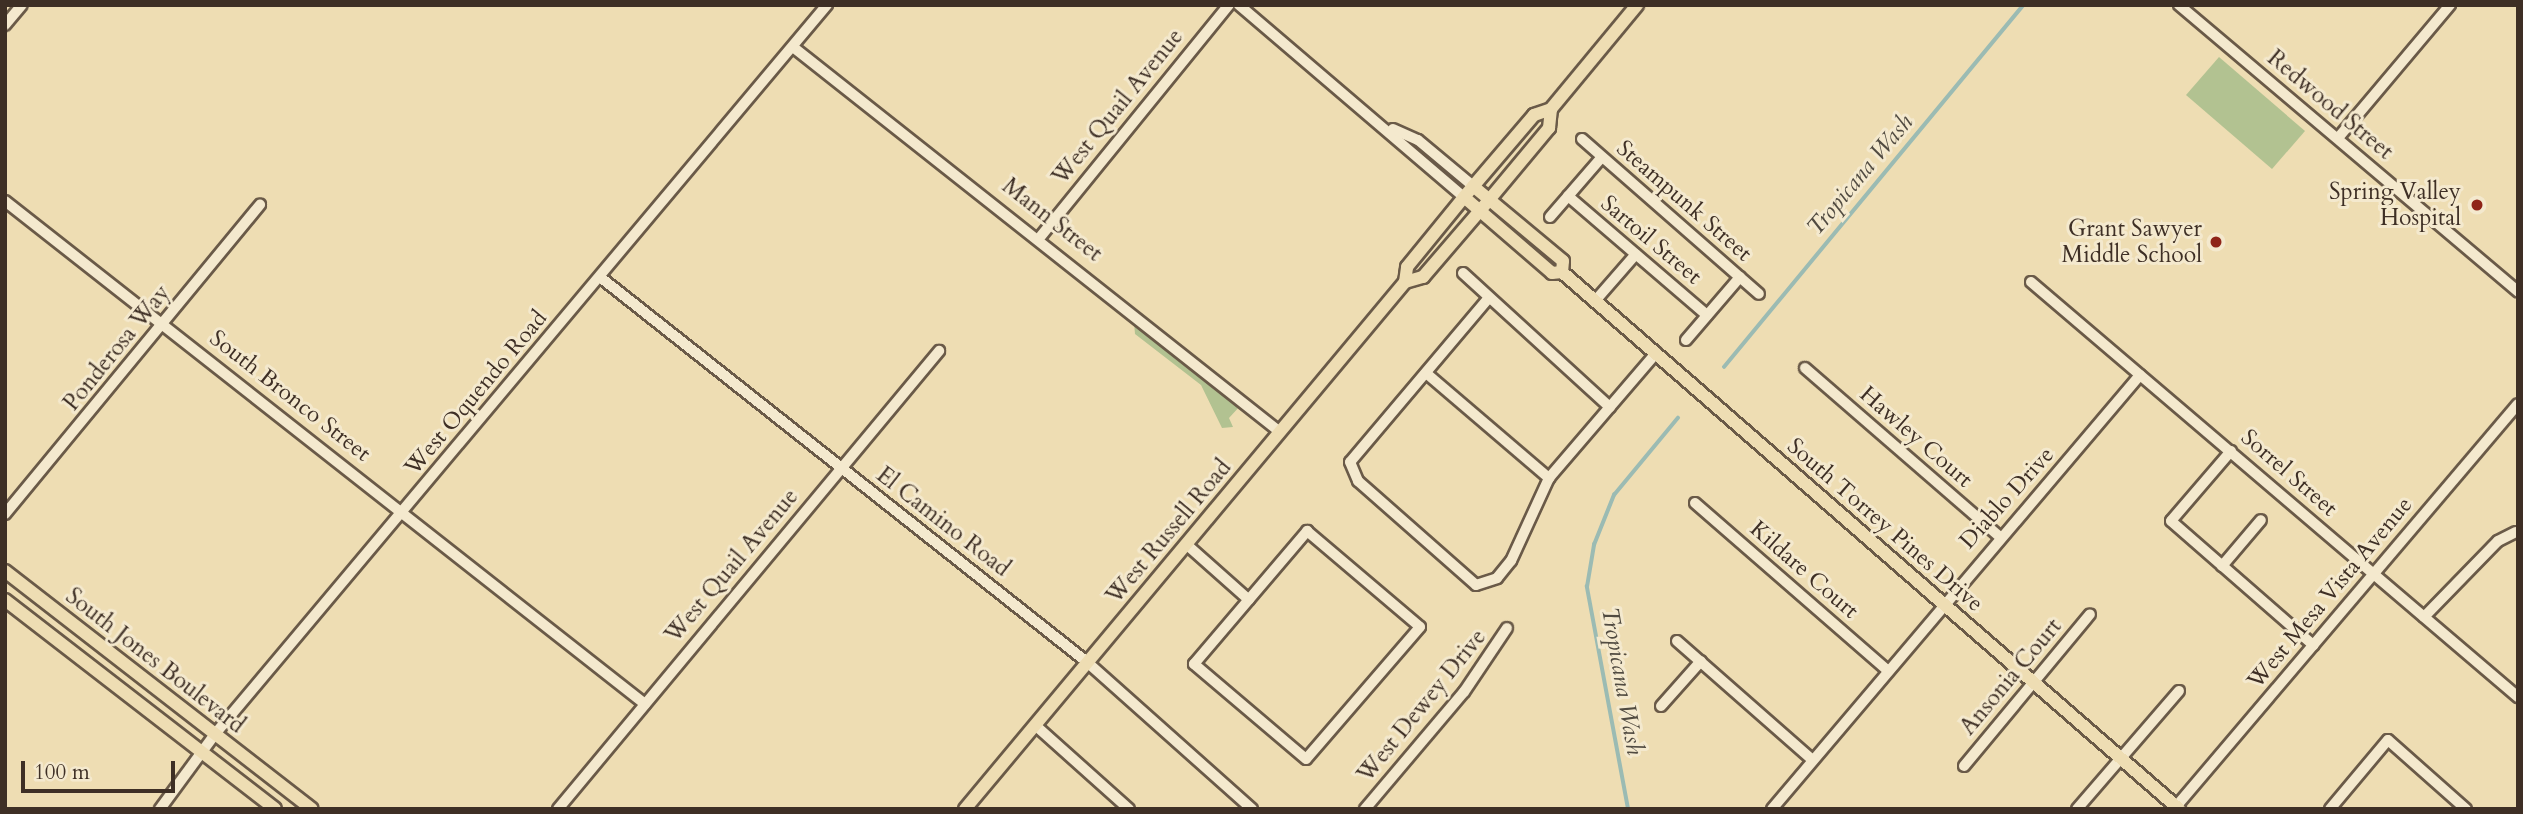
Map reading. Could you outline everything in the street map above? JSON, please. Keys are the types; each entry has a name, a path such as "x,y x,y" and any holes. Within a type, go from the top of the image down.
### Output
{"main road":[{"name":"West Russell Road","path":"965,809 1405,282 1407,267 1473,186 1534,115 1551,108 1637,5"},
{"name":"West Russell Road","path":"1405,282 1423,277 1480,211 1549,128 1551,108"},
{"name":"South Torrey Pines Drive","path":"1473,186 1563,261 1562,272"},
{"name":"South Torrey Pines Drive","path":"1464,197 1552,273 1562,272 2177,808"},
{"name":"South Jones Boulevard","path":"5,571 312,809"},
{"name":"South Jones Boulevard","path":"5,600 275,809"}],"street":[{"path":"5,25 22,5"},
{"name":"West Oquendo Road","path":"160,809 215,734 405,512 827,5"},
{"name":"West Quail Avenue","path":"1041,236 1229,5"},
{"name":"South Torrey Pines Drive","path":"1239,5 1387,126 1464,197"},
{"name":"Redwood Street","path":"2179,5 2518,291"},
{"path":"2338,138 2450,5"},
{"name":"Mann Street","path":"793,47 1041,236 1280,432"},
{"name":"South Torrey Pines Drive","path":"1387,126 1418,140 1473,186"},
{"name":"Steampunk Street","path":"1582,139 1759,294"},
{"path":"1550,217 1602,157"},
{"name":"Sartoil Street","path":"1568,196 1707,315"},
{"name":"South Bronco Street","path":"5,201 405,512 645,704"},
{"name":"Ponderosa Way","path":"5,514 260,205"},
{"path":"1595,301 1636,254"},
{"path":"1463,273 1488,300 1610,407"},
{"name":"El Camino Road","path":"600,277 1087,662 1252,809"},
{"path":"1686,340 1740,277"},
{"name":"Sorrel Street","path":"2031,282 2518,697"},
{"path":"1488,300 1350,462 1350,471 1484,587 1525,540 1549,478 1656,353"},
{"name":"West Quail Avenue","path":"558,809 939,351"},
{"name":"Hawley Court","path":"1805,368 2000,537"},
{"path":"1426,373 1549,478"},
{"name":"Diablo Drive","path":"1772,809 1810,758 2140,375"},
{"name":"West Mesa Vista Avenue","path":"2177,808 2518,404"},
{"path":"2231,451 2171,522 2312,645"},
{"name":"Kildare Court","path":"1695,503 1886,669"},
{"path":"2222,566 2261,520"},
{"path":"1307,531 1420,627 1306,759 1194,663 1249,600 1307,531"},
{"path":"2424,617 2498,541 2516,531"},
{"path":"1186,544 1249,600"},
{"name":"Ansonia Court","path":"1964,766 2090,614"},
{"name":"West Dewey Drive","path":"1365,809 1464,692 1507,628"},
{"path":"1677,640 1810,758"},
{"path":"1661,706 1701,661"},
{"path":"2077,809 2179,691"},
{"path":"1035,725 1129,809"},
{"path":"2330,809 2388,740 2466,809"}],"green space":[{"path":"2219,57 2305,131 2272,169 2186,95"},
{"path":"1134,322 1240,406 1229,418 1233,427 1222,428 1201,385 1135,334"}],"waterway":[{"name":"Tropicana Wash","path":"1724,367 2023,5"},
{"name":"Tropicana Wash","path":"1628,809 1587,587 1594,545 1614,495 1678,418"}],"place":[{"name":"Spring Valley Hospital","path":"2477,205"},
{"name":"Grant Sawyer Middle School","path":"2216,242"}]}
